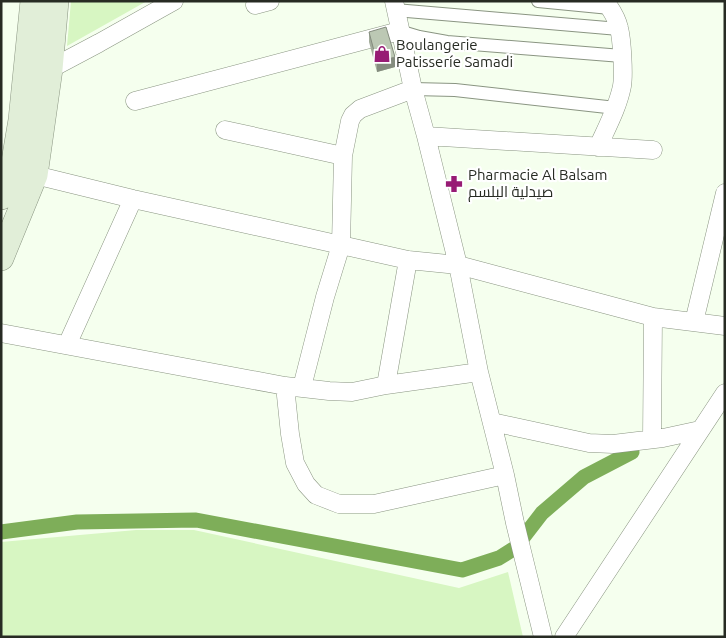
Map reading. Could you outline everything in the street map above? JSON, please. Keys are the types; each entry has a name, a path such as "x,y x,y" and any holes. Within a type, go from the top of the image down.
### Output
{"main road":[{"path":"1,258 16,173 32,1"},
{"path":"1,197 16,173 50,69 56,1"}],"street":[{"path":"50,69 174,1"},
{"path":"538,1 610,3 619,28 622,56 622,85 616,108 598,146"},
{"path":"543,637 479,372 458,265 426,136 412,89 394,6 619,28"},
{"path":"135,101 399,31 447,42 622,56"},
{"path":"505,475 374,504 339,504 316,495 306,484 295,463 290,434 294,386 341,245 344,156 350,121 360,109 412,89 455,90 616,108"},
{"path":"225,130 344,156"},
{"path":"426,136 654,150"},
{"path":"16,173 408,260 458,265 653,317 725,326"},
{"path":"694,322 725,193"},
{"path":"67,345 132,199"},
{"path":"386,385 408,260"},
{"path":"652,439 653,317"},
{"path":"1,332 329,391 352,392 386,385 479,372"},
{"path":"564,637 725,392"},
{"path":"492,422 589,443 612,444 663,438 700,430"}],"green space":[{"path":"71,1 147,1 67,46"},
{"path":"136,530 194,530 459,588 508,572 523,637 1,637 1,542"}],"building":[{"path":"386,27 395,57 377,62 369,32"}],"waterway":[{"path":"1,532 77,522 196,520 462,570 499,558 515,548 542,513 584,477 632,452"}],"place":[{"name":"Boulangerie Patisseríe Samadi","path":"382,54"},
{"name":"Pharmacie Al Balsam صيدلية البلسم","path":"454,184"}]}
